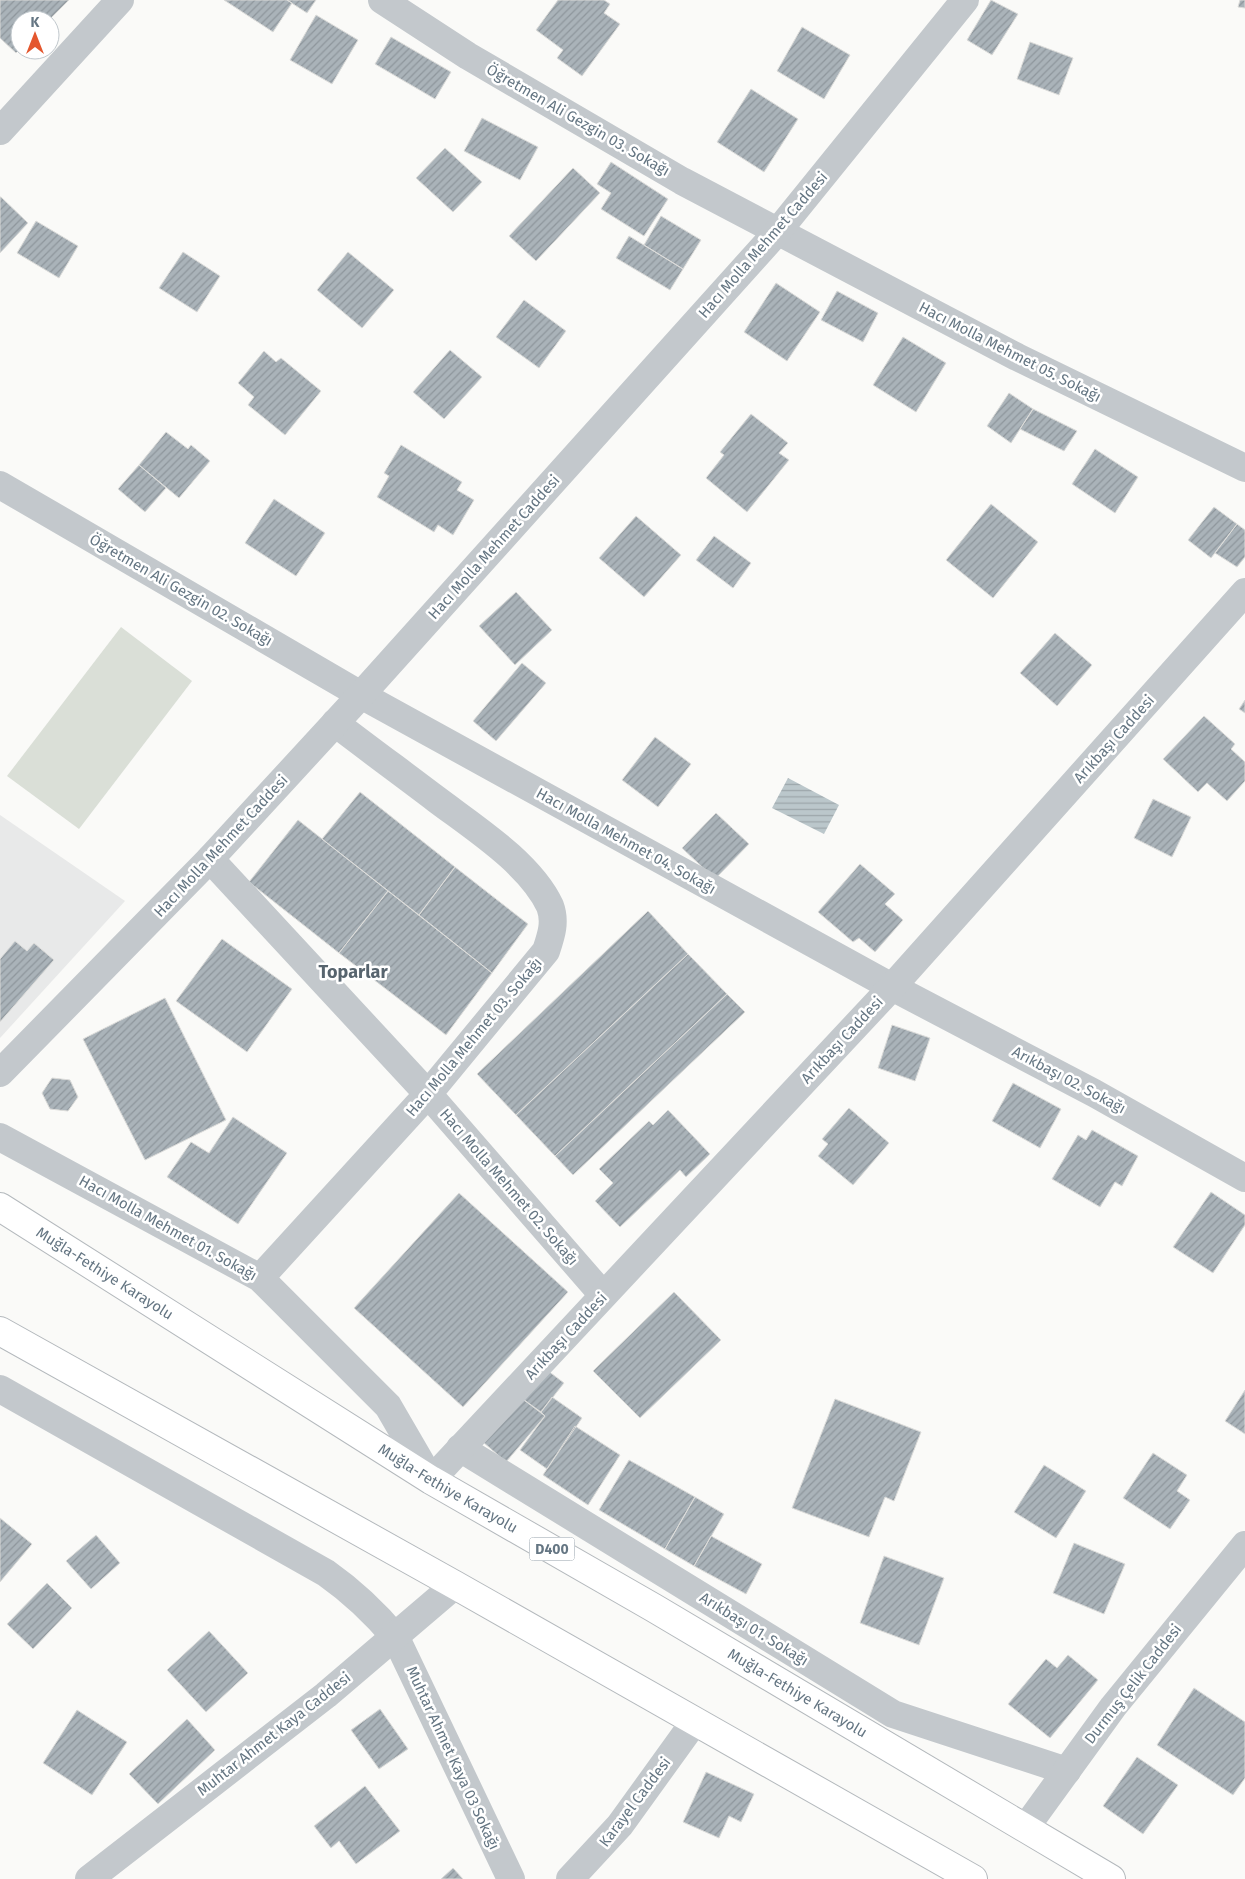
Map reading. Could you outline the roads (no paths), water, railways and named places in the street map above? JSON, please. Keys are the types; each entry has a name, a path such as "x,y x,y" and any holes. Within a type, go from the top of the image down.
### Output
{"highway":[{"name":"Muğla-Fethiye Karayolu","path":"0,1207 431,1480 654,1608 1111,1879"},
{"path":"0,1331 455,1585 973,1879"}],"street":[{"path":"0,131 120,0"},
{"name":"Öğretmen Ali Gezgin 03. Sokağı","path":"382,0 468,56 682,181 778,231"},
{"name":"Hacı Molla Mehmet Caddesi","path":"0,1074 210,859 335,724 778,231 965,0"},
{"name":"Hacı Molla Mehmet 05. Sokağı","path":"778,231 854,273 1017,357 1245,468"},
{"name":"Öğretmen Ali Gezgin 02. Sokağı","path":"0,485 361,695"},
{"name":"Arıkbaşı Caddesi","path":"431,1480 892,987 1245,592"},
{"name":"Hacı Molla Mehmet 04. Sokağı","path":"361,695 892,987"},
{"name":"Hacı Molla Mehmet 03. Sokağı","path":"260,1278 428,1094 546,951 554,929 550,908 539,889 518,865 487,837 335,724"},
{"name":"Hacı Molla Mehmet 02. Sokağı","path":"210,859 428,1094 603,1295"},
{"name":"Arıkbaşı 02. Sokağı","path":"892,987 1094,1093 1245,1178"},
{"name":"Hacı Molla Mehmet 01. Sokağı","path":"0,1137 260,1278 388,1406 431,1480"},
{"name":"Muhtar Ahmet Kaya 03 Sokağı","path":"0,1389 326,1574 353,1592 396,1638 510,1879"},
{"name":"Arıkbaşı 01. Sokağı","path":"460,1448 893,1714 1067,1770"},
{"name":"Durmuş Çelik Caddesi","path":"1026,1827 1114,1707 1245,1545"},
{"name":"Muhtar Ahmet Kaya Caddesi","path":"89,1879 326,1696 396,1638 455,1585"},
{"name":"Karayel Caddesi","path":"570,1879 620,1825 695,1721"}],"district":[{"name":"Toparlar","path":"353,972"}]}
